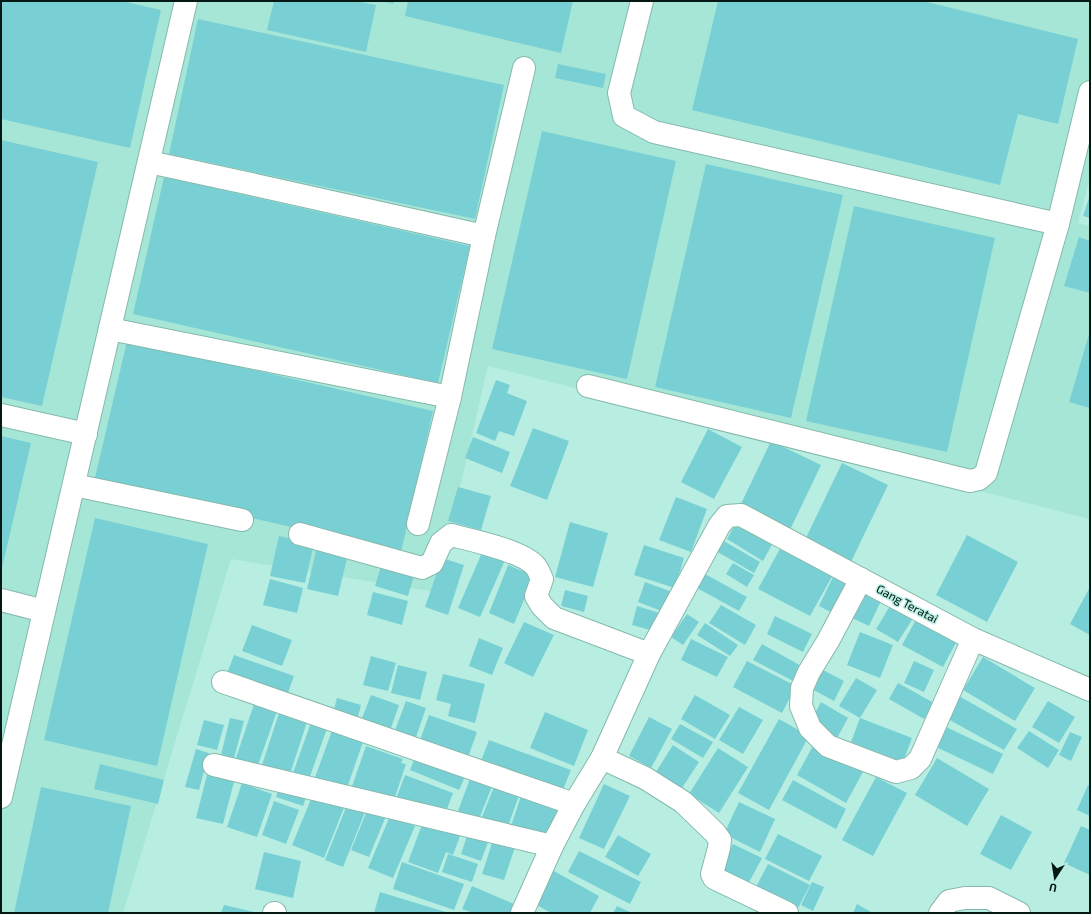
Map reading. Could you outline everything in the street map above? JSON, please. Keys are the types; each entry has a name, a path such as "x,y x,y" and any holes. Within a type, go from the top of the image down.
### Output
{"street":[{"path":"2,787 86,434 186,1"},
{"path":"642,1 619,93 624,116 654,132 1058,224"},
{"path":"418,524 450,397 484,236 524,68"},
{"path":"588,386 970,481 979,479 986,473 1058,224 1090,92"},
{"path":"149,162 484,236"},
{"path":"110,329 450,397"},
{"path":"1,415 86,434"},
{"path":"74,485 242,520"},
{"name":"Gang Teratai","path":"649,654 719,526 727,516 741,515 973,639 1090,690"},
{"path":"300,534 422,568 432,563 441,544 451,535 486,543 526,558 536,567 542,578 536,596 542,606 554,618 649,654 602,758 574,804 552,846 522,913"},
{"path":"861,579 828,641 809,672 802,688 801,706 810,728 828,746 896,772 912,768 920,759 973,639"},
{"path":"1,600 44,610"},
{"path":"223,682 574,804"},
{"path":"602,758 644,778 683,802 715,834 720,840 712,874 714,878 788,913"},
{"path":"214,765 552,846"},
{"path":"940,913 949,901 965,898 989,898 1019,913"}],"shaded area":[{"path":"1,1 1090,1 1090,178 1078,223 1090,226 1090,519 488,366 436,592 231,559 123,913 1,913"}],"building":[{"path":"1,1 122,1 161,10 130,148 1,119"},
{"path":"274,1 356,1 376,5 366,52 267,30"},
{"path":"381,1 394,1 393,4"},
{"path":"408,1 573,1 561,53 405,16"},
{"path":"718,1 923,1 1078,39 1058,124 1018,114 1000,185 692,110"},
{"path":"198,19 504,85 475,219 169,154"},
{"path":"558,64 606,74 603,88 555,78"},
{"path":"542,131 676,161 627,379 492,349"},
{"path":"1,140 98,162 42,406 1,397"},
{"path":"706,164 843,195 791,418 655,387"},
{"path":"164,177 470,246 438,383 133,314"},
{"path":"1090,195 1090,218 1083,216"},
{"path":"854,206 995,238 947,452 806,421"},
{"path":"1079,237 1090,241 1090,293 1064,286"},
{"path":"1090,331 1090,408 1069,402"},
{"path":"127,341 433,411 401,552 94,482"},
{"path":"496,380 510,385 507,393 527,401 514,436 499,431 495,441 476,433"},
{"path":"533,428 569,441 547,500 510,486"},
{"path":"708,429 742,447 714,499 681,482"},
{"path":"1,436 31,443 2,568 1,568"},
{"path":"473,437 510,452 502,473 465,458"},
{"path":"771,441 821,465 789,532 739,508"},
{"path":"842,463 888,485 850,564 804,542"},
{"path":"458,487 491,496 481,530 448,521"},
{"path":"676,497 707,509 691,552 659,540"},
{"path":"95,518 208,544 157,766 44,740"},
{"path":"738,520 774,541 763,561 727,539"},
{"path":"570,522 608,533 593,587 555,577"},
{"path":"967,535 1018,562 987,622 936,595"},
{"path":"279,536 314,544 305,583 270,576"},
{"path":"722,540 760,562 754,573 716,551"},
{"path":"783,543 835,571 810,616 758,589"},
{"path":"644,545 684,558 675,588 634,575"},
{"path":"317,547 348,554 338,596 307,589"},
{"path":"484,548 506,558 480,617 458,608"},
{"path":"442,558 464,565 448,615 425,607"},
{"path":"382,563 415,572 408,596 375,586"},
{"path":"733,563 754,575 747,587 726,574"},
{"path":"508,565 534,576 514,624 489,613"},
{"path":"705,574 747,597 739,611 697,588"},
{"path":"833,577 851,586 836,615 819,606"},
{"path":"270,579 303,588 297,613 263,605"},
{"path":"645,582 672,592 664,612 638,602"},
{"path":"862,587 883,597 869,626 848,616"},
{"path":"1090,587 1090,635 1070,624"},
{"path":"565,590 588,596 584,612 561,606"},
{"path":"373,592 408,601 402,625 367,615"},
{"path":"893,601 915,615 898,642 876,629"},
{"path":"721,605 756,625 745,645 709,623"},
{"path":"637,606 663,614 657,632 632,625"},
{"path":"687,614 699,622 683,645 671,637"},
{"path":"775,616 812,634 803,652 767,634"},
{"path":"918,616 958,639 943,667 902,645"},
{"path":"524,622 554,635 533,677 504,663"},
{"path":"705,623 738,645 730,656 697,635"},
{"path":"252,625 292,640 282,666 242,651"},
{"path":"860,632 893,645 880,678 847,665"},
{"path":"479,638 503,648 492,675 469,666"},
{"path":"691,639 728,657 717,677 681,660"},
{"path":"762,644 803,667 795,682 753,660"},
{"path":"234,655 294,676 285,701 225,679"},
{"path":"371,656 396,663 388,691 363,685"},
{"path":"983,657 1035,688 1015,721 963,690"},
{"path":"747,661 796,686 782,713 733,687"},
{"path":"914,661 934,670 924,692 904,683"},
{"path":"398,665 427,672 420,700 391,693"},
{"path":"821,669 844,681 834,701 810,688"},
{"path":"443,674 485,684 475,723 448,716 451,704 436,700"},
{"path":"856,678 877,690 860,718 839,706"},
{"path":"898,683 934,703 924,719 889,699"},
{"path":"371,695 399,705 391,728 362,718"},
{"path":"695,695 730,715 715,739 681,719"},
{"path":"959,696 1017,729 1004,750 946,718"},
{"path":"337,698 361,705 356,724 332,717"},
{"path":"406,701 426,708 415,740 394,733"},
{"path":"1048,701 1075,717 1059,743 1032,727"},
{"path":"821,702 848,718 837,738 810,723"},
{"path":"254,704 277,711 257,768 235,761"},
{"path":"739,707 763,720 743,754 719,740"},
{"path":"545,712 588,730 574,766 530,748"},
{"path":"279,713 307,722 290,774 262,765"},
{"path":"429,715 477,732 467,760 419,743"},
{"path":"313,717 329,723 309,779 293,773"},
{"path":"649,717 672,729 651,768 629,756"},
{"path":"230,718 244,721 233,762 220,759"},
{"path":"860,718 912,738 903,762 851,742"},
{"path":"779,719 809,736 769,810 738,793"},
{"path":"204,720 224,725 217,750 197,745"},
{"path":"680,724 713,742 703,758 671,739"},
{"path":"334,725 365,736 345,794 313,783"},
{"path":"944,726 1003,754 993,774 934,746"},
{"path":"1029,731 1059,750 1048,768 1017,748"},
{"path":"1070,732 1082,737 1071,761 1059,755"},
{"path":"489,740 571,770 560,797 479,766"},
{"path":"814,744 863,772 846,803 797,775"},
{"path":"673,745 699,762 682,788 656,772"},
{"path":"366,746 403,759 401,763 406,764 394,800 350,792"},
{"path":"718,748 748,767 719,813 689,794"},
{"path":"196,749 209,753 199,790 185,787"},
{"path":"417,752 467,772 459,790 410,770"},
{"path":"937,758 989,789 967,826 915,795"},
{"path":"100,764 164,780 158,804 94,789"},
{"path":"209,767 236,774 223,824 196,818"},
{"path":"405,775 453,793 444,817 396,799"},
{"path":"471,776 493,784 479,819 458,811"},
{"path":"876,777 907,793 873,856 842,840"},
{"path":"793,780 846,809 836,829 782,800"},
{"path":"242,783 272,794 257,837 227,827"},
{"path":"281,783 308,792 303,806 276,797"},
{"path":"495,784 520,793 508,826 482,817"},
{"path":"604,784 630,796 604,849 579,838"},
{"path":"1088,785 1090,786 1090,816 1077,810"},
{"path":"41,787 131,806 108,913 14,913"},
{"path":"523,790 560,802 548,839 511,826"},
{"path":"314,792 345,805 324,858 292,845"},
{"path":"274,801 299,810 286,844 262,835"},
{"path":"739,802 775,819 760,852 724,834"},
{"path":"347,805 365,812 343,867 325,860"},
{"path":"368,808 386,816 369,857 351,850"},
{"path":"1001,815 1032,832 1011,870 980,854"},
{"path":"390,816 415,826 393,878 368,868"},
{"path":"423,822 460,836 453,855 446,852 438,873 408,862"},
{"path":"1081,826 1090,830 1090,875 1064,863"},
{"path":"469,830 490,837 481,861 461,854"},
{"path":"495,834 517,841 504,880 482,874"},
{"path":"778,834 822,856 809,881 765,859"},
{"path":"618,835 651,854 638,876 605,857"},
{"path":"733,844 762,858 748,884 720,869"},
{"path":"579,851 641,882 630,904 568,872"},
{"path":"264,852 301,861 293,898 255,889"},
{"path":"448,854 478,864 472,882 442,872"},
{"path":"402,862 464,884 454,910 393,889"},
{"path":"768,864 810,885 798,908 756,887"},
{"path":"554,871 599,896 590,913 551,913 535,904"},
{"path":"812,882 824,887 813,911 801,905"},
{"path":"472,886 514,904 510,913 473,913 462,909"},
{"path":"380,892 449,913 374,913"},
{"path":"857,904 873,913 853,913"},
{"path":"224,905 254,912 254,913 221,913"},
{"path":"617,906 632,913 613,913"}]}
